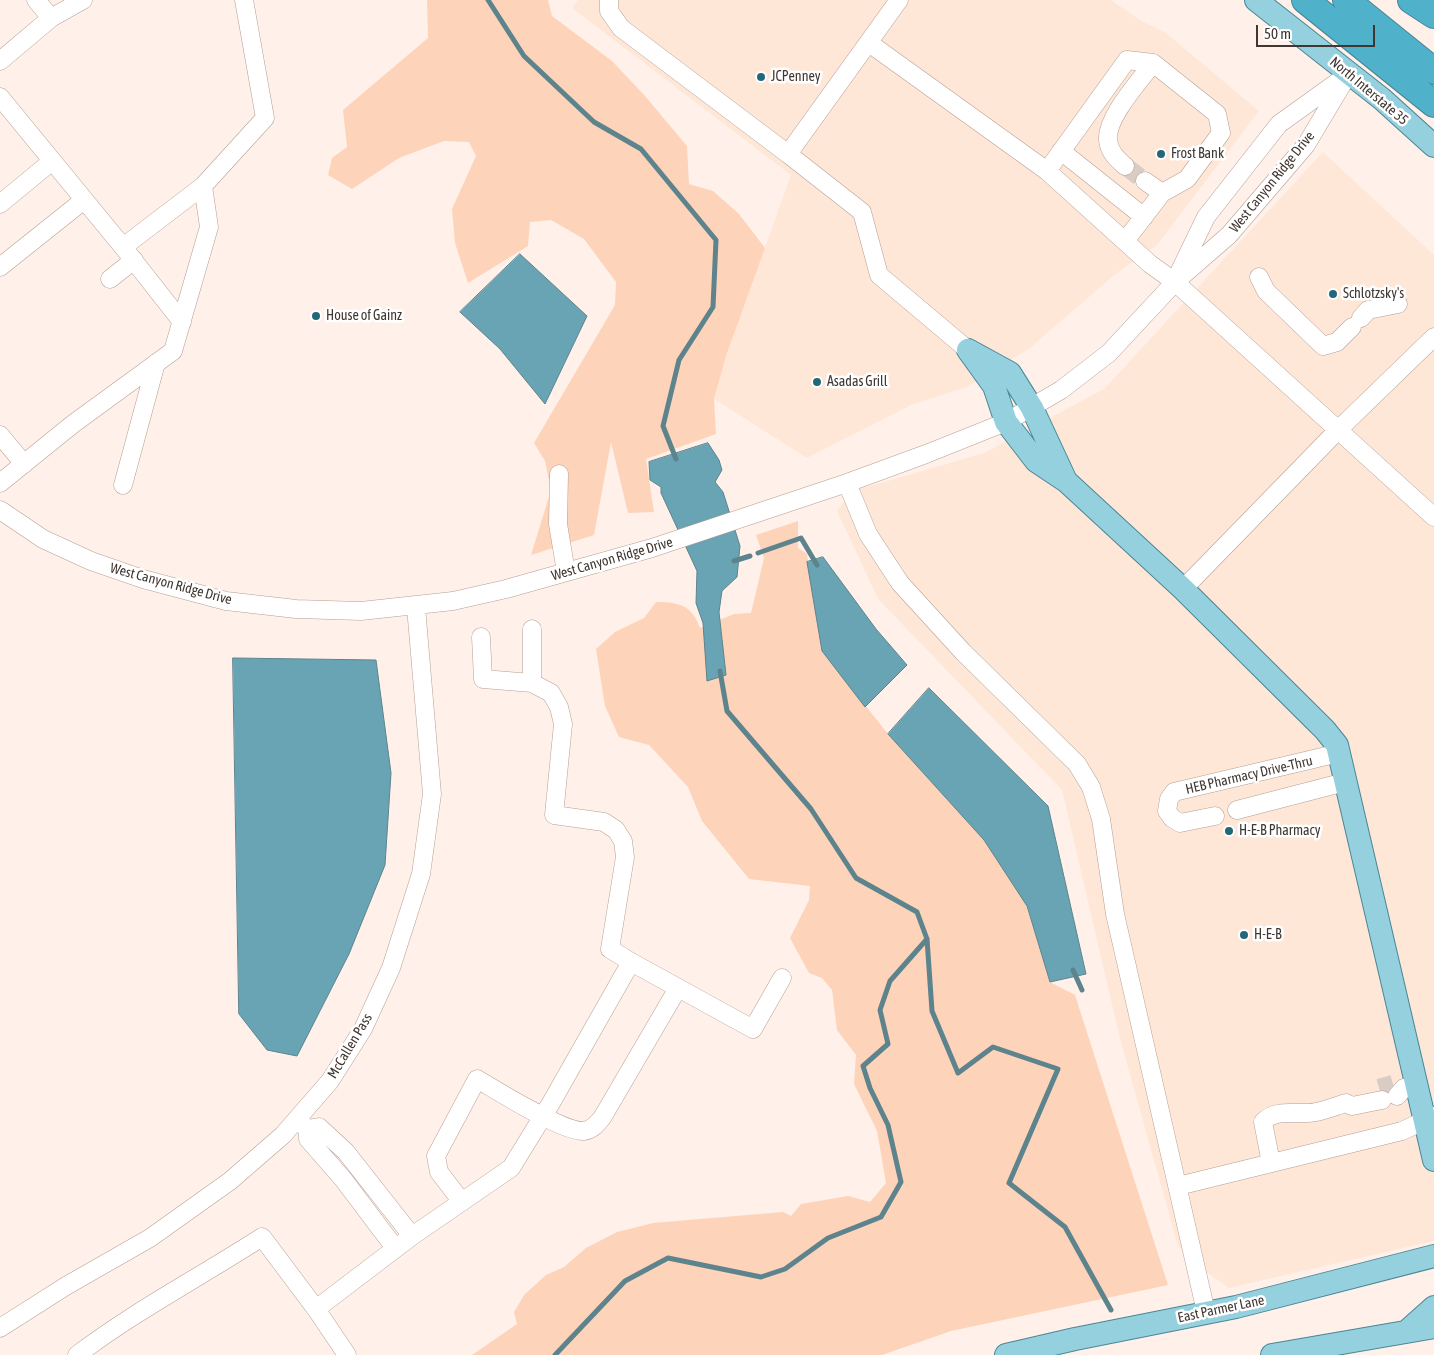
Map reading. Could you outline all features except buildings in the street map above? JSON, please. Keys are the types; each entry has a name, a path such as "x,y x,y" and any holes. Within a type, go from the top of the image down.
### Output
{"highway":[{"path":"1305,0 1434,104"},
{"path":"1346,0 1434,70"},
{"path":"1411,0 1434,15"}],"main road":[{"name":"North Interstate 35","path":"1256,0 1382,99 1434,146"},
{"path":"968,350 1010,373 1032,408 1066,481"},
{"path":"968,350 994,386 1006,422 1036,461 1066,481 1183,589 1325,730 1337,745 1345,782 1395,1090 1429,1118 1434,1160"},
{"path":"1425,1259 1434,1245"},
{"name":"East Parmer Lane","path":"1006,1355 1075,1338 1206,1312 1425,1259"},
{"path":"1403,1334 1434,1307"},
{"path":"1272,1355 1314,1346 1403,1334 1434,1327"}],"street":[{"path":"36,0 52,18"},
{"path":"0,61 52,18 83,0"},
{"path":"110,279 128,253 202,186 265,118 244,0"},
{"path":"609,0 608,11 621,28 862,212 879,275 968,350"},
{"path":"788,154 900,0"},
{"path":"868,43 1047,171 1125,241 1175,282 1434,517"},
{"path":"1047,171 1127,60 1153,63 1217,114 1221,133 1187,179 1162,193 1125,241"},
{"path":"1125,166 1113,155 1108,140 1111,121 1153,63"},
{"name":"West Canyon Ridge Drive","path":"1175,282 1206,217 1279,124 1349,73"},
{"name":"West Canyon Ridge Drive","path":"0,510 43,540 91,562 143,579 226,601 296,609 361,611 416,607 453,601 652,548 847,483 1006,422 1074,381 1109,353 1175,282 1229,235 1306,145 1349,73"},
{"path":"0,97 182,322"},
{"path":"1061,151 1144,217"},
{"path":"0,204 51,162"},
{"path":"1145,181 1162,193"},
{"path":"0,483 173,351 209,228 202,186"},
{"path":"0,267 84,200"},
{"path":"1259,277 1266,291 1323,346 1338,342 1368,310 1398,304"},
{"path":"1183,589 1338,430 1434,337"},
{"path":"123,485 156,363"},
{"path":"0,435 24,464"},
{"path":"558,474 558,524 566,572"},
{"path":"847,483 868,534 900,583 963,652 1077,764 1091,788 1101,819 1115,914 1206,1312"},
{"name":"McCallen Pass","path":"0,1328 66,1286 150,1238 230,1181 284,1135 302,1124 362,1029 392,968 421,874 432,794 416,607"},
{"path":"532,629 532,683"},
{"path":"481,637 483,679 532,683 551,693 559,707 563,724 554,815 604,822 616,830 623,841 625,858 610,949 753,1029 782,978"},
{"name":"HEB Pharmacy Drive-Thru","path":"1215,816 1180,823 1172,818 1167,810 1169,798 1174,792 1339,753"},
{"path":"1237,810 1345,782"},
{"path":"316,1309 395,1248 511,1168 632,962"},
{"path":"462,1202 439,1172 436,1156 477,1079 543,1116 574,1129 584,1131 594,1127 602,1118 678,988"},
{"path":"1271,1163 1263,1122 1268,1117 1278,1114 1315,1113 1346,1103 1352,1106 1395,1090"},
{"path":"1178,1186 1402,1131 1429,1118"},
{"path":"302,1124 319,1127 346,1152 412,1236"},
{"path":"302,1124 308,1139 343,1179 395,1248"},
{"path":"77,1355 111,1330 194,1281 262,1237 316,1309 347,1355"}],"shaded area":[{"path":"427,0 548,0 552,16 612,61 645,96 687,146 689,184 713,191 739,214 765,248 726,356 714,399 716,434 646,459 654,512 628,513 611,442 594,535 531,555 551,490 545,461 534,443 615,305 616,282 584,239 551,220 530,222 528,246 468,283 455,243 452,209 476,156 469,142 444,141 399,158 352,189 328,175 332,158 347,147 343,110 428,38"},
{"path":"578,0 1111,0 1140,20 1166,33 1259,111 1157,245 1113,276 1030,348 967,387 911,405 807,458 714,399 726,356 791,175 572,8"},
{"path":"1323,152 1434,255 1434,1241 1229,1288 1198,1266 1178,1246 1120,1039 1062,790 878,599 837,511 853,491 984,453 1104,389"},
{"path":"798,521 798,548 807,554 822,651 888,734 984,840 1025,902 1050,982 1075,995 1168,1285 951,1331 882,1355 472,1355 517,1324 514,1312 524,1295 546,1275 564,1267 586,1248 617,1232 653,1223 783,1212 791,1216 801,1204 848,1196 870,1202 886,1183 877,1131 854,1084 856,1055 837,1030 832,990 822,978 809,973 790,938 809,900 810,886 749,879 702,821 688,787 649,745 619,737 605,706 596,649 615,632 644,618 656,602 684,606 693,614 700,628 734,614 751,613 764,558 756,535"}],"water":[{"path":"520,254 587,316 545,404 500,349 460,312"},
{"path":"708,443 719,460 722,470 715,482 723,492 740,546 737,577 722,591 719,612 726,675 707,681 703,623 696,603 697,571 661,493 661,487 650,480 649,462"},
{"path":"823,557 876,629 907,665 865,707 822,651 807,562"},
{"path":"233,658 376,660 391,773 385,865 349,954 297,1056 267,1050 239,1014"},
{"path":"929,688 1048,806 1086,974 1050,982 1027,906 984,840 888,734"}],"waterway":[{"path":"488,0 524,56 594,122 641,149 716,240 713,307 679,360 663,426 676,459"},
{"path":"758,553 801,538 817,565"},
{"path":"734,561 750,556"},
{"path":"720,671 727,711 811,809 856,878 917,912 927,939 932,1011 958,1073 993,1047 1058,1069 1009,1183 1065,1227 1111,1310"},
{"path":"555,1355 625,1281 668,1258 761,1277 785,1269 828,1238 881,1217 901,1182 888,1125 870,1088 863,1066 888,1044 880,1010 890,981 927,939"},
{"path":"1073,970 1082,990"}],"tunnel":[{"path":"1125,166 1145,181"},
{"path":"1379,1088 1393,1084"}],"place":[{"name":"JCPenney","path":"761,77"},
{"name":"Frost Bank","path":"1161,154"},
{"name":"Schlotzsky's","path":"1333,294"},
{"name":"House of Gainz","path":"316,316"},
{"name":"Asadas Grill","path":"817,382"},
{"name":"H-E-B Pharmacy","path":"1229,831"},
{"name":"H-E-B","path":"1244,935"}]}
